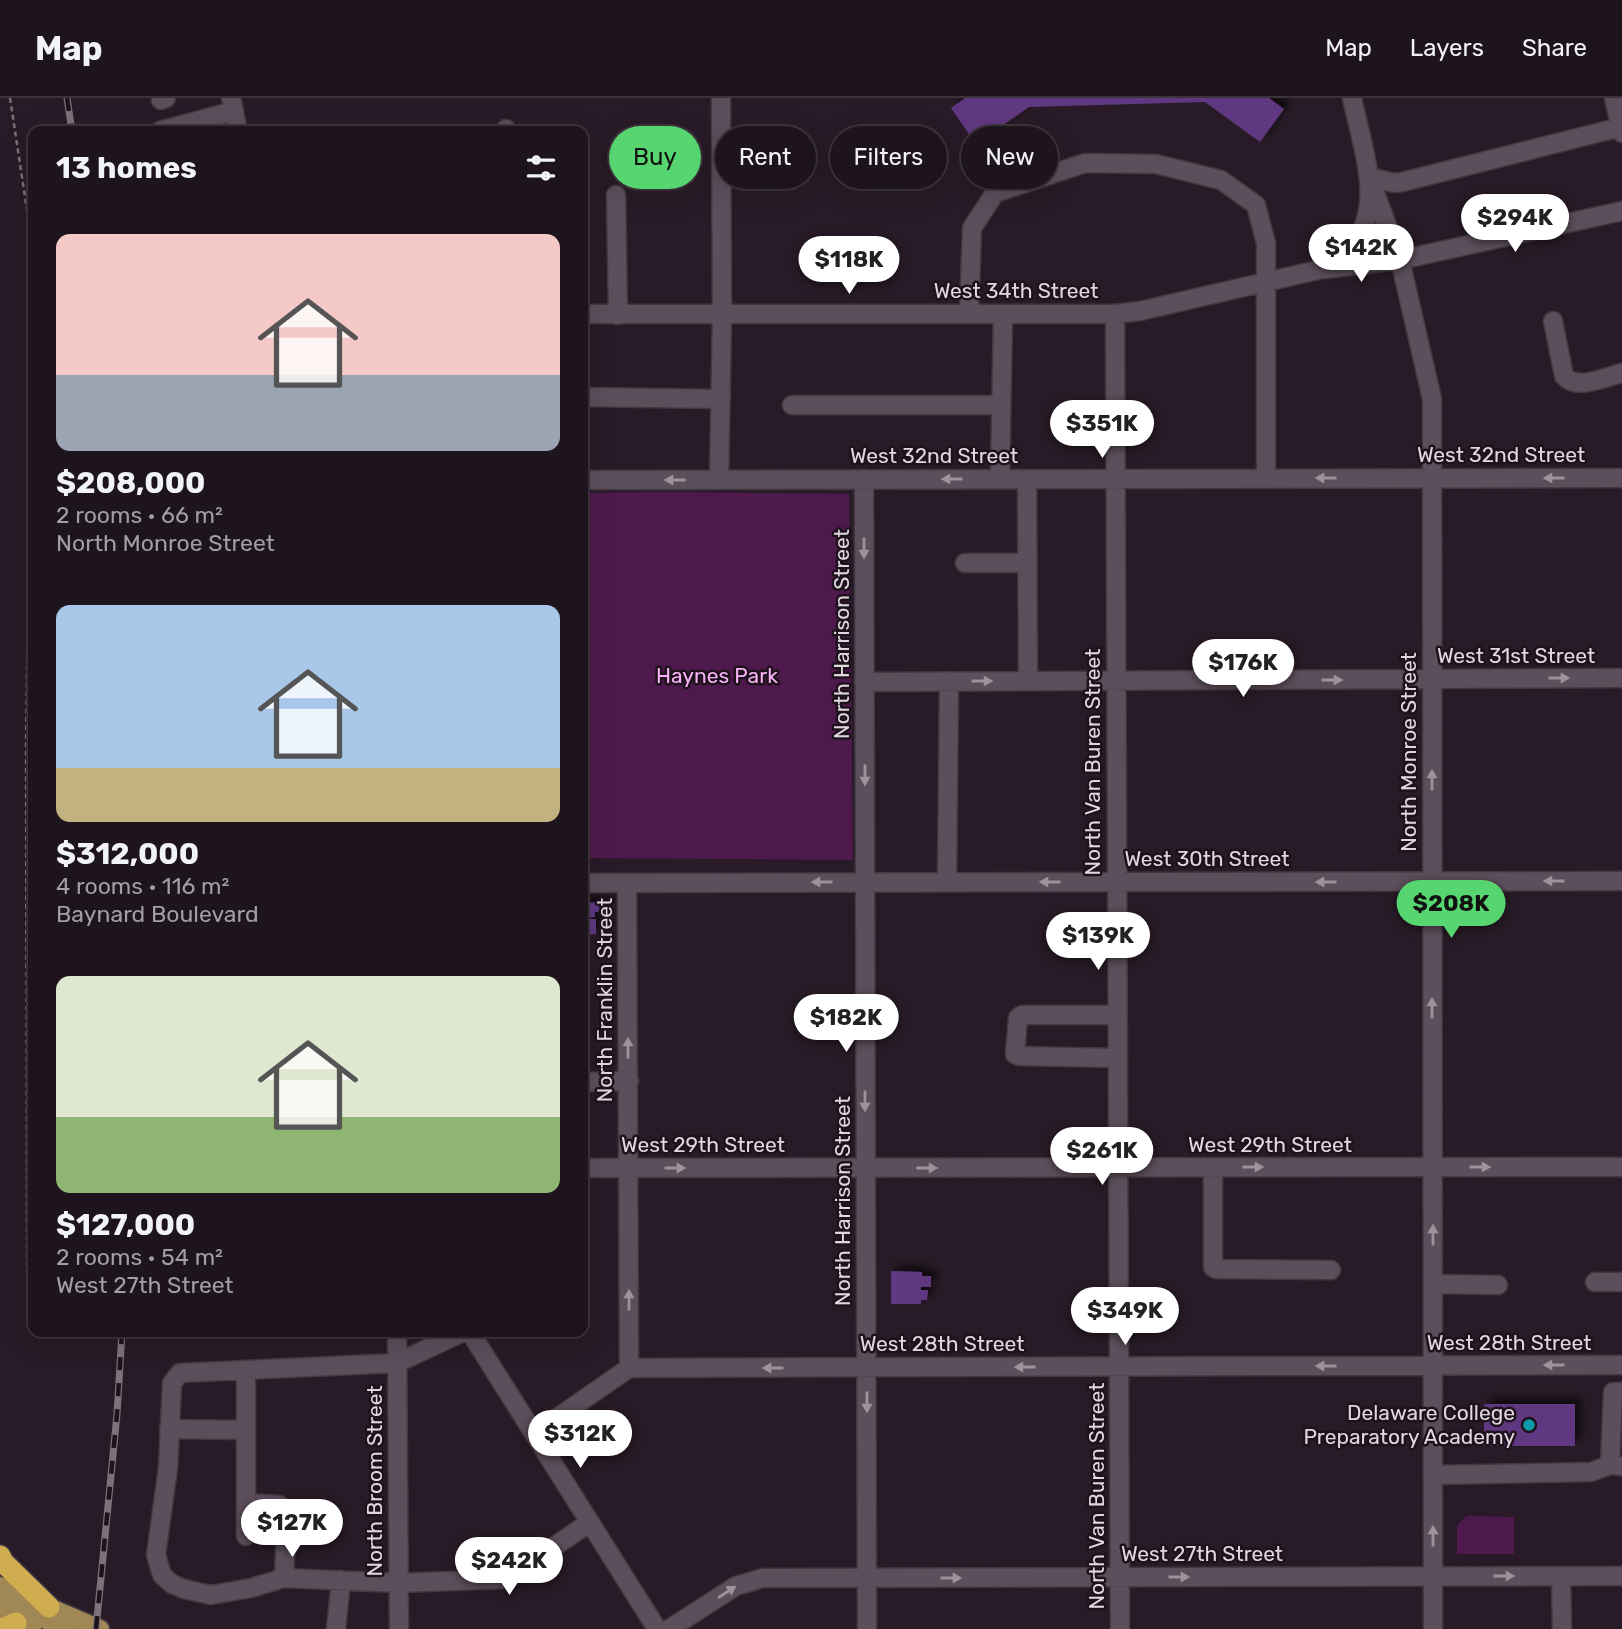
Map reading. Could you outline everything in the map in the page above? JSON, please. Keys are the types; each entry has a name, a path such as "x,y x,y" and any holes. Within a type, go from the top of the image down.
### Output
{"highway":[{"path":"0,1556 49,1607"}],"main road":[{"path":"0,1586 98,1628"},
{"path":"0,1600 67,1629"}],"street":[{"path":"719,480 722,316 721,98"},
{"name":"North Monroe Street","path":"1352,98 1369,177 1400,260 1432,399 1433,1629"},
{"path":"1369,177 1394,183 1402,182 1621,130 1615,98"},
{"path":"203,126 232,104 237,126"},
{"path":"969,314 972,228 995,193 1085,163 1156,164 1221,180 1256,205 1266,243 1266,479"},
{"name":"North Monroe Street","path":"1354,245 1363,232 1369,214 1369,177"},
{"path":"616,195 618,314"},
{"name":"West 34th Street","path":"588,314 1115,314 1318,270 1400,260 1622,211"},
{"name":"West 34th Street","path":"1318,270 1336,261 1354,245"},
{"path":"1000,479 1003,314"},
{"name":"North Van Buren Street","path":"1115,314 1119,1629"},
{"path":"1553,321 1564,376 1569,381 1577,384 1622,373"},
{"path":"588,397 721,399"},
{"path":"792,405 1001,405"},
{"name":"West 32nd Street","path":"588,480 1622,478"},
{"path":"1027,479 1028,681"},
{"name":"North Harrison Street","path":"864,480 867,1629"},
{"path":"965,563 1026,563"},
{"name":"West 31st Street","path":"864,682 1622,678"},
{"path":"947,882 949,681"},
{"name":"West 30th Street","path":"588,883 1622,881"},
{"name":"North Franklin Street","path":"627,883 629,1368"},
{"path":"1117,1015 1022,1015 1018,1018 1015,1054 1117,1058"},
{"path":"588,1082 629,1081"},
{"name":"West 29th Street","path":"588,1168 1622,1167"},
{"path":"1213,1168 1213,1267 1331,1270"},
{"path":"1595,1282 1622,1282"},
{"path":"1433,1284 1498,1285"},
{"name":"North Broom Street","path":"397,1337 399,1629"},
{"path":"452,1337 397,1363 180,1373 173,1380 169,1468 156,1555 162,1574 172,1584 211,1595 251,1588 284,1578 399,1583 504,1579 523,1569 590,1522"},
{"path":"473,1337 657,1629"},
{"name":"West 28th Street","path":"629,1368 1622,1365"},
{"path":"534,1434 629,1368"},
{"path":"246,1370 246,1536"},
{"path":"1433,1475 1591,1472 1616,1466 1614,1392 1622,1392"},
{"path":"169,1429 246,1430"},
{"path":"246,1503 279,1505 287,1511 284,1578"},
{"path":"1562,1576 1562,1629"},
{"name":"West 27th Street","path":"669,1629 736,1586 753,1580 1622,1576"},
{"path":"336,1629 341,1580"}],"path":[{"path":"10,98 28,217"},
{"path":"27,1272 28,580"}],"green space":[{"name":"Haynes Park","path":"588,493 849,494 853,860 588,858"},
{"path":"1467,1516 1514,1517 1514,1554 1457,1554 1457,1525"}],"building":[{"path":"965,98 1269,98 1284,109 1260,142 1205,102 1029,107 1002,126 964,126 951,108"},
{"path":"603,902 603,912 595,912 595,917 588,918 588,903"},
{"path":"588,919 596,919 596,934 588,935"},
{"path":"891,1271 922,1272 922,1276 931,1276 931,1287 921,1287 921,1290 928,1290 927,1300 921,1300 921,1304 891,1304"},
{"name":"Delaware College Preparatory Academy","path":"1484,1404 1575,1404 1575,1446 1484,1446"}],"railway":[{"path":"67,98 71,126"},
{"path":"96,1629 122,1337"}],"place":[{"name":"Delaware College Preparatory Academy","path":"1529,1425"}]}
